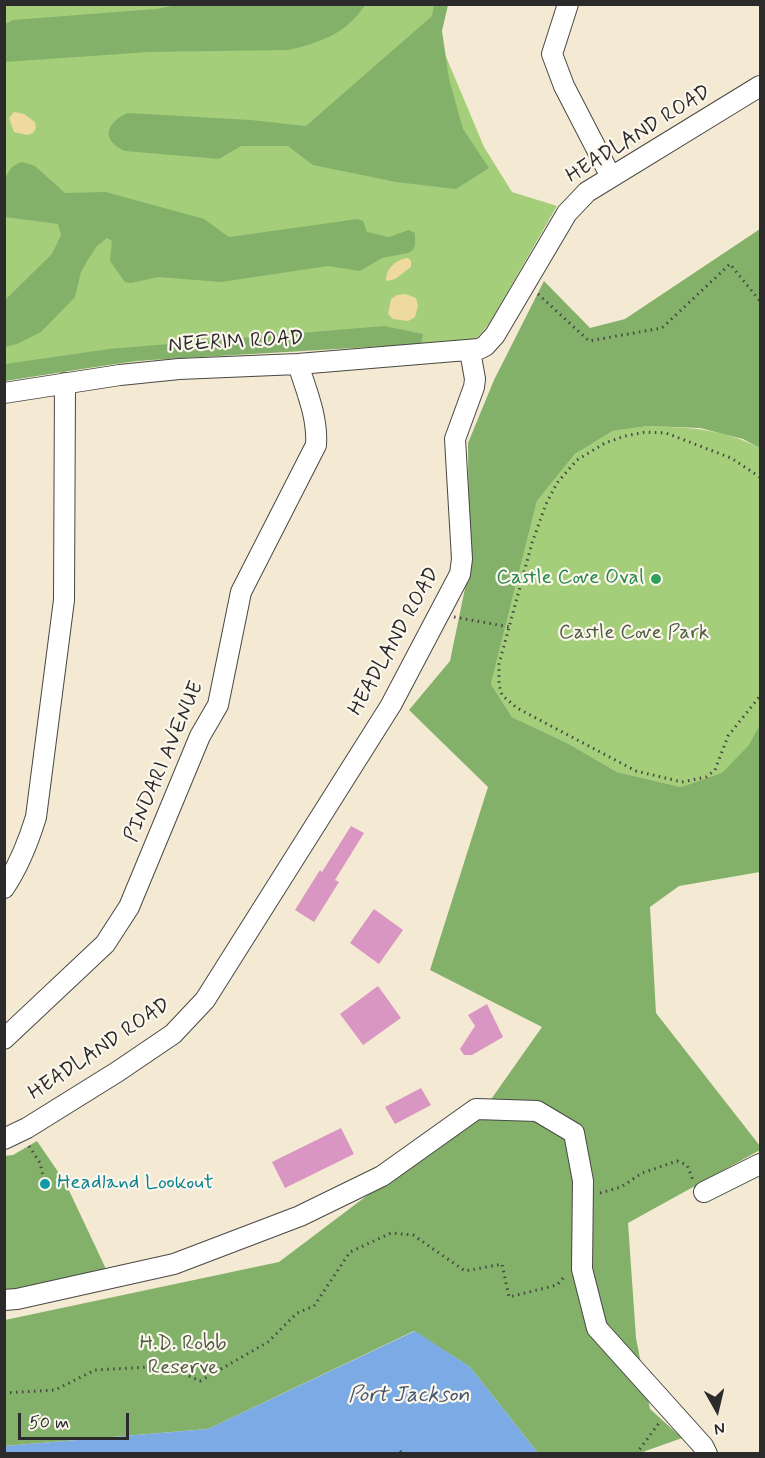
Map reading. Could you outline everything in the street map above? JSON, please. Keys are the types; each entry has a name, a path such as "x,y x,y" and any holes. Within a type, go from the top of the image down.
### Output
{"street":[{"path":"568,4 552,54 564,86 611,177"},
{"name":"HEADLAND ROAD","path":"13,1135 117,1072 173,1034 205,1000 391,705 460,574 462,559 454,451 458,429 474,387 475,379 470,351 485,346 495,335 572,207 587,192 760,86"},
{"name":"NEERIM ROAD","path":"4,393 179,369 298,364 470,351"},
{"name":"PINDARI AVENUE","path":"4,1039 105,944 129,907 200,736 218,705 241,592 316,445 317,433 314,419 298,364"},
{"path":"4,888 16,871 36,817 61,630 66,577 65,383"},
{"path":"4,1300 174,1264 300,1216 382,1176 476,1109 537,1111 574,1133 590,1187 582,1269 597,1328 707,1454"},
{"path":"704,1192 760,1164"}],"path":[{"path":"535,292 589,340 662,328 730,264 760,301"},
{"path":"760,477 731,458 666,433 646,432 625,436 605,443 577,460 557,483 546,504 532,543 499,664 499,685 502,695 517,708 636,771 681,782 706,777 715,770 728,736 760,696"},
{"path":"441,611 453,616 510,627"},
{"path":"13,1135 40,1163 45,1184"},
{"path":"590,1187 621,1187 642,1173 677,1161 687,1165 694,1181 704,1192"},
{"path":"4,1393 55,1390 95,1370 167,1366 200,1381 268,1342 297,1312 314,1306 350,1252 391,1233 413,1235 465,1271 502,1264 509,1297 557,1285 571,1270 582,1269"},
{"path":"636,1454 669,1409"}],"green space":[{"path":"183,4 365,5 358,15 341,30 322,40 288,50 149,52 5,62 5,24 13,20 156,9"},
{"path":"5,5 445,5 439,40 484,147 512,192 557,206 489,324 476,339 457,342 225,350 5,378"},
{"path":"434,5 448,5 442,31 449,79 463,129 489,168 456,189 396,182 313,165 288,146 241,146 219,159 125,151 117,147 109,137 110,127 127,113 251,120 306,126 432,16"},
{"path":"23,162 35,166 65,193 106,192 204,219 229,237 358,219 363,221 367,232 389,237 409,230 415,233 415,245 408,253 382,258 360,271 328,266 221,282 158,277 131,283 125,282 110,261 112,241 107,238 97,246 81,272 75,297 41,332 17,344 5,347 5,300 52,254 61,235 58,224 5,217 3,192 6,176 16,165"},
{"name":"H.D. Robb Reserve","path":"760,229 760,448 743,439 700,428 648,426 613,431 575,454 537,501 491,684 512,717 569,744 617,772 681,787 722,773 749,745 760,724 760,872 679,886 650,907 656,1013 760,1146 760,1150 628,1223 636,1338 650,1409 682,1438 640,1453 538,1453 470,1367 414,1331 208,1429 5,1446 5,1320 279,1262 487,1105 542,1027 430,970 488,787 409,710 450,661 469,569 468,443 494,380 544,281 590,328 625,319"},
{"path":"384,326 423,334 421,344 134,361 5,381 5,364 109,349"},
{"name":"Castle Cove Oval","path":"648,426 719,433 760,448 760,724 750,745 722,774 681,787 617,772 569,744 512,717 491,684 537,501 575,454 613,431"},
{"path":"37,1141 65,1182 106,1269 14,1292 5,1292 4,1156 13,1155"}],"sand":[{"path":"14,112 24,114 35,122 36,128 33,133 27,135 14,132 9,118"},
{"path":"408,258 411,261 411,267 395,279 386,280 393,265"},
{"path":"406,294 416,298 418,306 415,317 408,321 393,319 388,314 391,299 397,295"}],"water":[{"name":"Port Jackson","path":"415,1331 470,1367 538,1453 5,1453 5,1446 208,1429"}],"building":[{"path":"351,826 364,833 335,880 339,882 314,922 295,910"},
{"path":"374,909 403,930 379,964 350,943"},
{"path":"378,986 401,1018 363,1045 340,1014"},
{"path":"487,1004 503,1037 472,1055 464,1055 460,1049 475,1026 468,1015"},
{"path":"421,1088 431,1105 395,1124 385,1107"},
{"path":"341,1128 354,1154 285,1188 272,1162"}],"place":[{"name":"Castle Cove Oval","path":"656,579"},
{"name":"Headland Lookout","path":"45,1184"}],"park label":[{"name":"Castle Cove Park","path":"634,634"}]}
